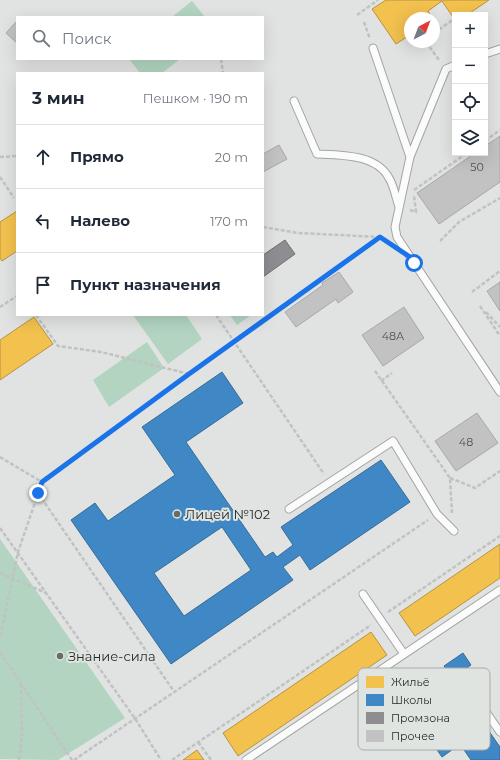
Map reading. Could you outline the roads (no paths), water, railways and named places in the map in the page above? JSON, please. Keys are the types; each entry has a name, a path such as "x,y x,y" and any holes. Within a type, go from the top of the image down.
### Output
{"lane":[{"path":"373,48 410,158"},
{"path":"488,53 500,50"},
{"path":"452,66 446,69 410,158 395,227 397,237 500,392"},
{"path":"294,101 317,154 350,156 375,164 389,177 400,207"},
{"path":"289,509 393,441 437,514 454,531"},
{"path":"383,668 500,590"},
{"path":"363,594 381,618 404,654"},
{"path":"246,760 358,685"},
{"path":"490,718 500,732"}],"place":[{"name":"Лицей №102","path":"177,514"},
{"name":"Знание-сила","path":"60,656"}]}
